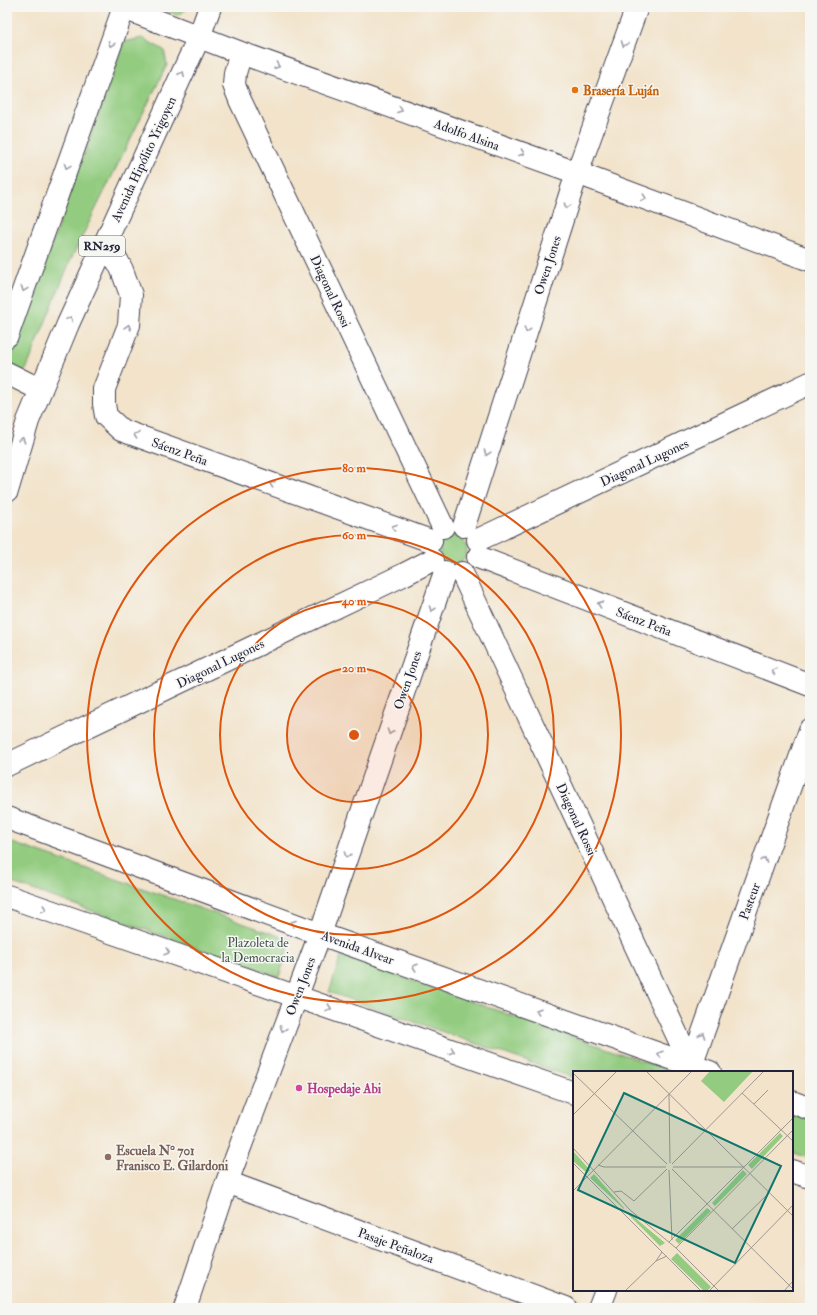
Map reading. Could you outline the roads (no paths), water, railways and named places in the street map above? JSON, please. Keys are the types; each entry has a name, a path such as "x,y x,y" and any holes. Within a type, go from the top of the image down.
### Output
{"main road":[{"name":"Adolfo Alsina","path":"123,7 240,53 577,173 810,260"},
{"path":"7,336 123,7"},
{"name":"Avenida Hipólito Yrigoyen","path":"7,491 28,421 68,324 102,246 199,37 210,7"},
{"name":"Owen Jones","path":"185,1308 227,1182 320,934 454,549 577,173 637,7"},
{"name":"Diagonal Rossi","path":"240,53 235,73 234,85 240,100 454,549 697,1070"},
{"name":"Sáenz Peña","path":"102,246 118,262 131,295 129,325 104,389 106,416 122,430 454,549 810,685"},
{"path":"7,373 41,390"},
{"name":"Diagonal Lugones","path":"7,765 403,575 454,549 810,383"},
{"name":"Pasteur","path":"697,1070 810,730"},
{"name":"Avenida Alvear","path":"7,818 320,934 697,1070"},
{"path":"7,896 573,1093"},
{"path":"793,1102 810,1109"},
{"path":"793,1171 810,1177"},
{"name":"Pasaje Peñaloza","path":"227,1182 566,1308"},
{"path":"599,1308 606,1291"}],"place":[{"name":"Brasería Luján","path":"575,90"},
{"name":"Hospedaje Abi","path":"299,1088"},
{"name":"Escuela N° 701 Franisco E. Gilardoni","path":"108,1157"}],"park label":[{"name":"Plazoleta de la Democracia","path":"258,950"}]}
